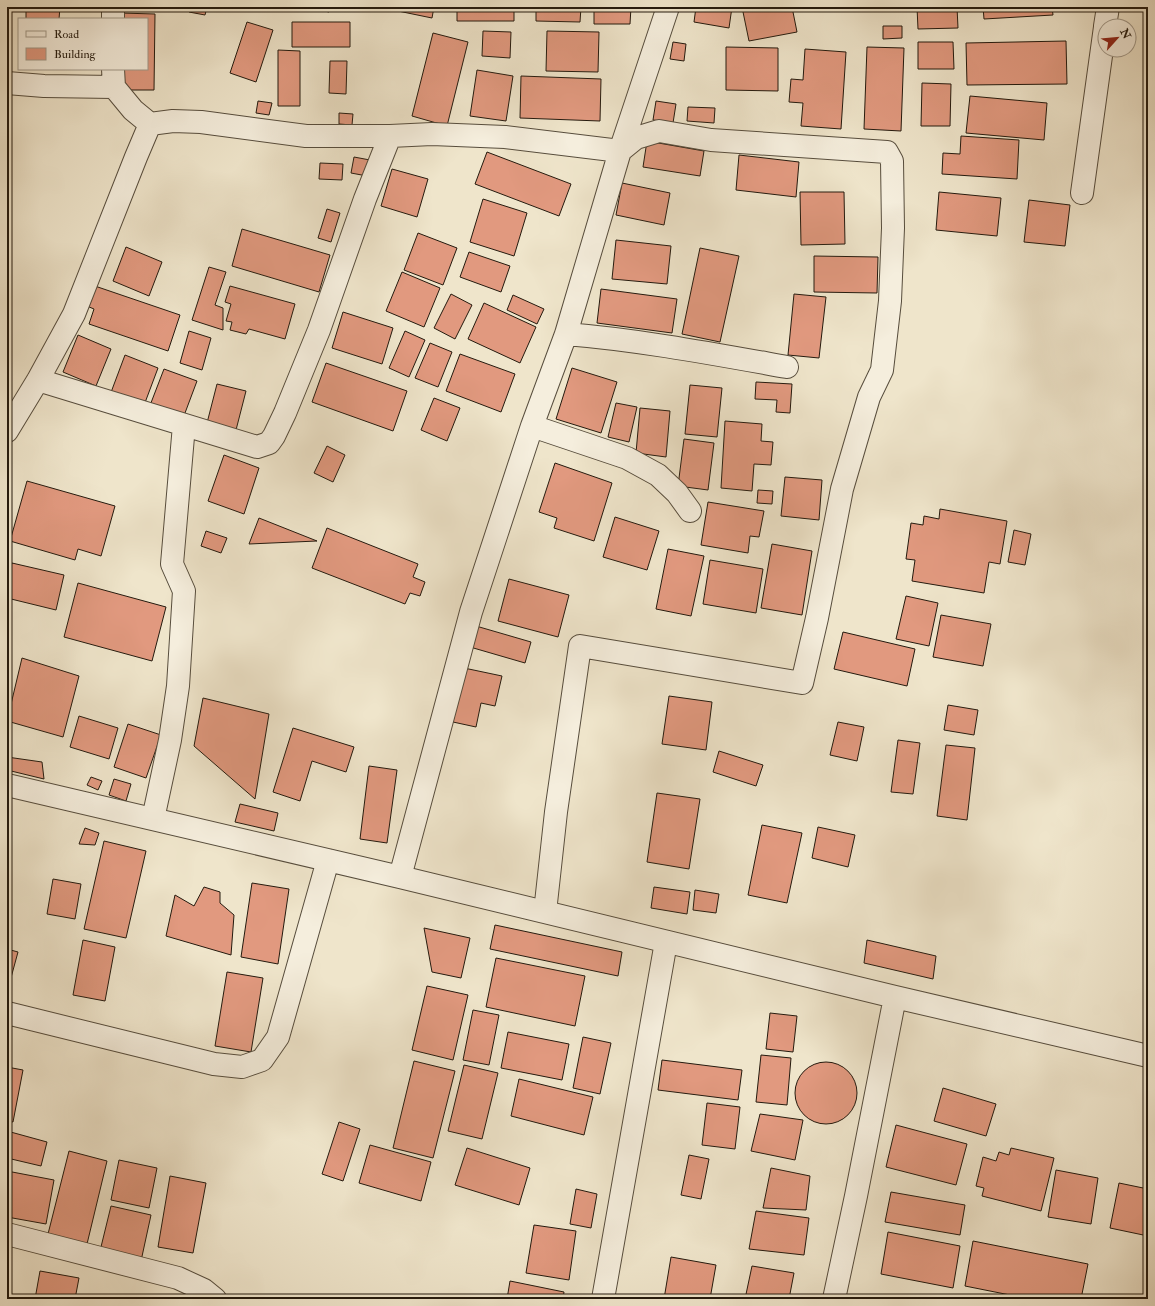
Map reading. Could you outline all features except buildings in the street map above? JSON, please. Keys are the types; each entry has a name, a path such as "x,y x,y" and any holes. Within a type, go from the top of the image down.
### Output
{"street":[{"path":"113,7 113,18"},
{"path":"400,877 471,612 532,426 566,334 620,151 668,7"},
{"path":"1106,18 1108,7"},
{"path":"1082,193 1101,58"},
{"path":"7,83 44,86 114,78 133,110 150,124 173,121 201,122 306,136 390,136 432,134 505,137 620,151 636,138 659,131 712,140 887,152 892,161 893,228 890,301 882,370 870,397 842,489 817,618 802,683 580,646 556,812 545,912"},
{"path":"7,431 38,380 74,314 150,124"},
{"path":"38,380 258,447 269,443 285,413 319,330 364,200 390,136"},
{"path":"566,334 613,338 699,351 787,367"},
{"path":"153,820 170,740 178,686 184,591 172,564 184,425"},
{"path":"532,426 627,458 658,476 677,493 690,511"},
{"path":"7,785 400,877 895,997 1148,1056"},
{"path":"7,1013 214,1064 242,1067 262,1060 278,1037 328,860"},
{"path":"603,1299 666,942"},
{"path":"834,1299 895,997"},
{"path":"7,1234 178,1278 204,1290 215,1299"}]}
